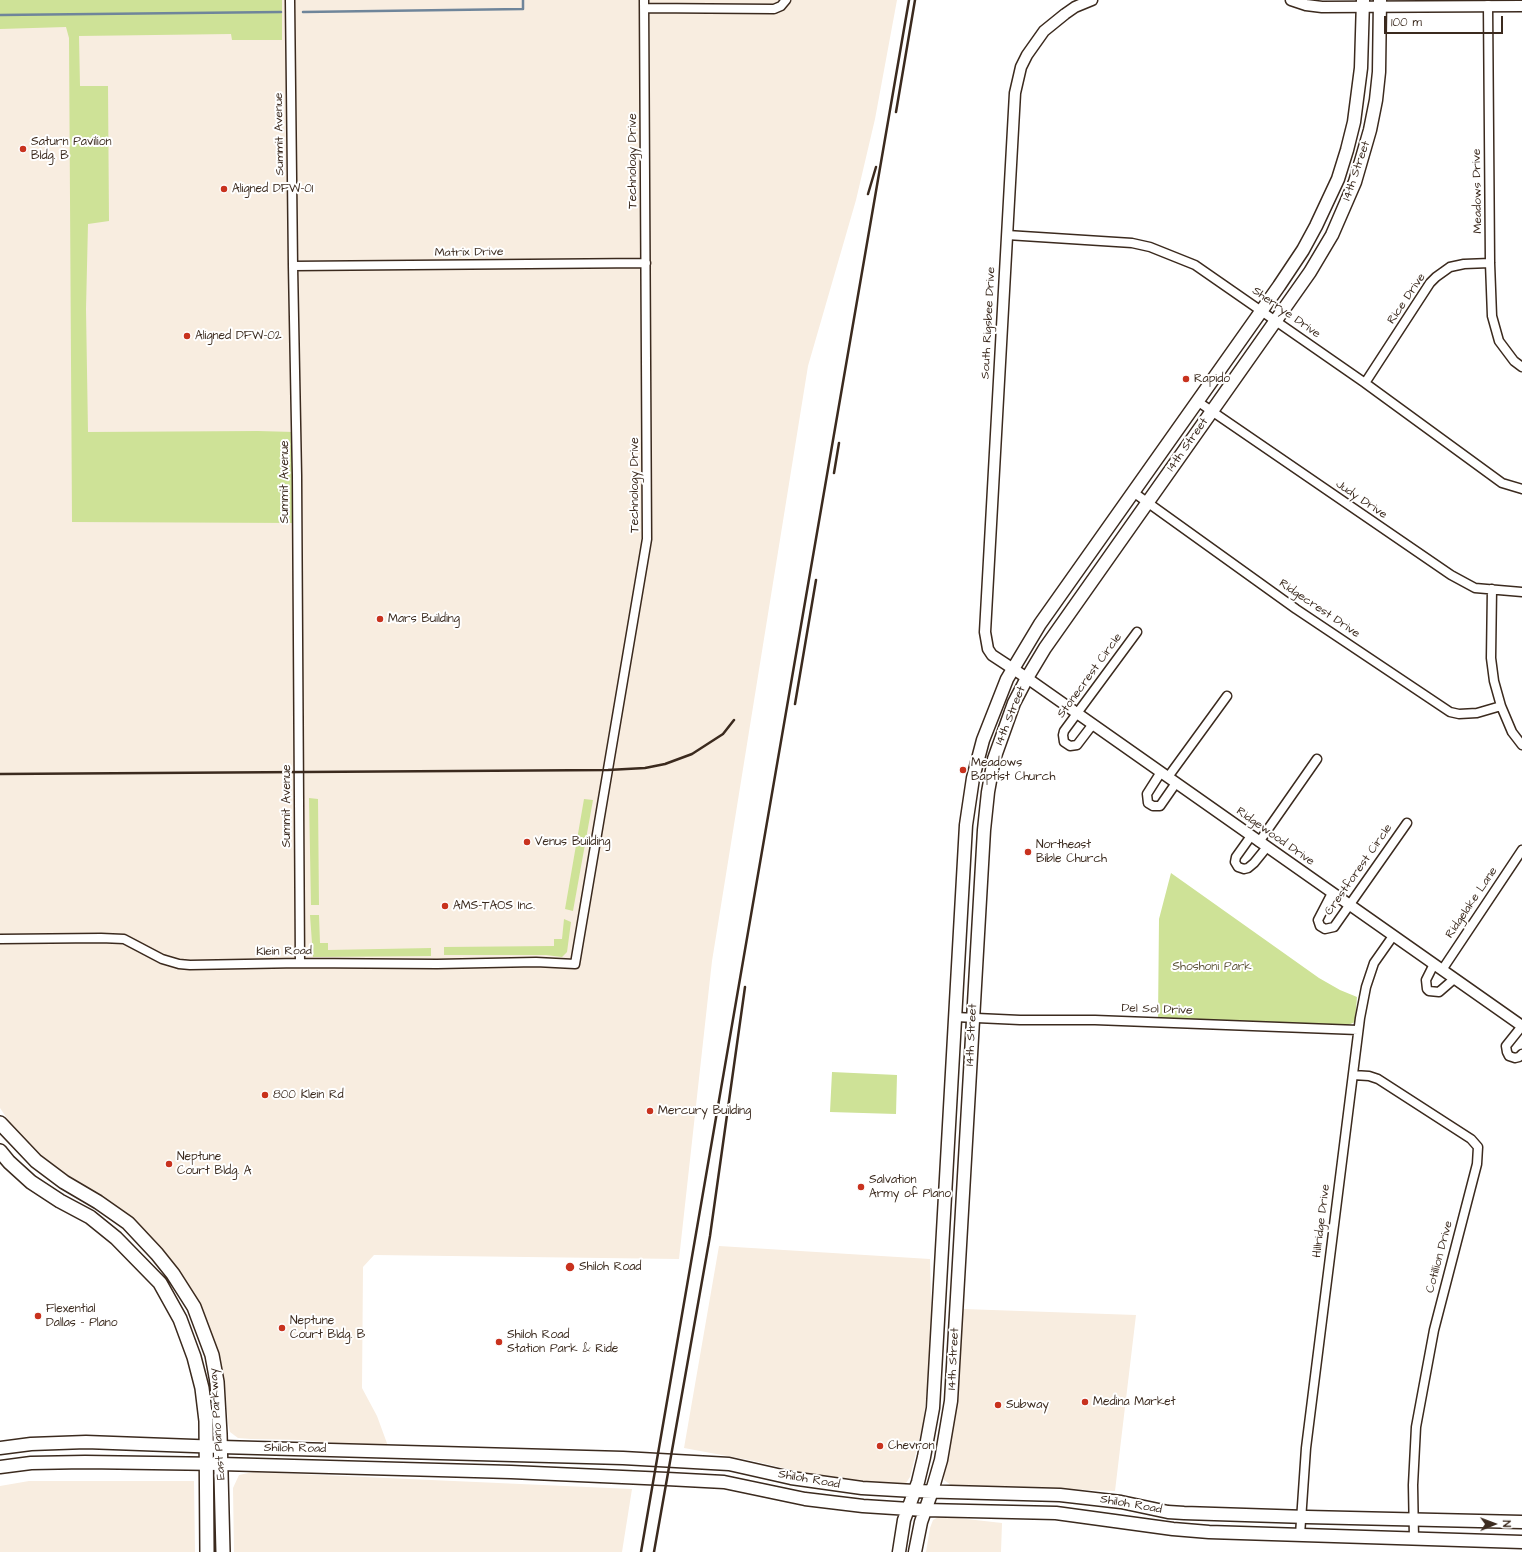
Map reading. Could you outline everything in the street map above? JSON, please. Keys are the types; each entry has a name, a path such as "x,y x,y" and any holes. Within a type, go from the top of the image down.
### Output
{"main road":[{"name":"14th Street","path":"899,1552 907,1509 924,1457 933,1408 968,809 977,761 991,717 1012,669 1040,624 1261,311 1310,238 1332,194 1351,136 1359,94 1362,56 1363,3"},
{"name":"14th Street","path":"915,1552 921,1522 941,1460 949,1420 953,1386 986,804 993,764 1009,716 1027,678 1045,648 1310,272 1332,235 1360,170 1370,130 1378,86 1380,3"},
{"path":"977,761 993,764"},
{"path":"962,899 980,900"},
{"name":"East Plano Parkway","path":"0,1123 36,1161 64,1182 98,1202 128,1223 157,1254 173,1274 194,1307 212,1355 217,1382 221,1447 223,1552"},
{"name":"East Plano Parkway","path":"0,1151 9,1162 31,1182 60,1202 90,1218 116,1238 160,1283 180,1319 194,1356 202,1388 206,1420 207,1552"},
{"path":"946,1181 965,1182"},
{"path":"160,1283 173,1274"},
{"path":"939,1317 956,1318"},
{"name":"Shiloh Road","path":"0,1448 66,1442 622,1458 729,1464 791,1478 862,1488 1060,1495 1121,1502 1168,1512 1302,1517 1522,1522"},
{"path":"374,1468 375,1450"},
{"name":"Shiloh Road","path":"0,1467 32,1463 78,1462 221,1464 667,1479 724,1482 830,1503 925,1510 1056,1513 1173,1529 1209,1532 1522,1542"},
{"path":"740,1485 744,1467"},
{"path":"1056,1513 1060,1495"}],"street":[{"name":"Summit Avenue","path":"290,0 297,476 300,963"},
{"path":"644,4 774,9 781,6 786,0"},
{"name":"South Rigsbee Drive","path":"1012,669 992,655 986,642 985,632 1015,93 1027,55 1044,31 1075,7 1092,0"},
{"path":"1291,0 1314,6 1363,3 1522,6"},
{"name":"Technology Drive","path":"575,964 647,539 644,4"},
{"name":"Meadows Drive","path":"1488,5 1490,263 1492,316 1495,330 1502,345 1514,361 1522,367"},
{"name":"Sherrye Drive","path":"1006,235 1117,241 1150,247 1194,265 1276,320 1502,483 1522,489"},
{"name":"Matrix Drive","path":"293,266 646,263"},
{"name":"Rice Drive","path":"1365,383 1430,283 1436,277 1450,268 1464,264 1490,263"},
{"name":"Judy Drive","path":"1197,401 1451,575 1475,588 1522,592"},
{"name":"Ridgecrest Drive","path":"1134,492 1296,609 1450,712 1459,714 1477,712 1501,706"},
{"path":"1492,589 1491,658 1494,681 1501,706 1512,732 1522,745"},
{"name":"Stonecrest Circle","path":"1092,724 1077,745 1073,746 1066,744 1063,739 1064,731 1137,632"},
{"name":"Ridgewood Drive","path":"1012,669 1027,678 1522,1026"},
{"path":"1176,783 1160,806 1153,806 1148,803 1147,794 1164,775 1226,696"},
{"path":"1259,842 1317,759"},
{"name":"Crestforest Circle","path":"1332,893 1318,920 1322,928 1330,929 1334,927 1407,823"},
{"name":"Ridgelake Lane","path":"1454,979 1439,992 1430,991 1427,989 1426,980 1430,968 1438,967 1522,850"},
{"name":"Hillridge Drive","path":"1300,1535 1307,1440 1358,1030 1364,994 1370,974 1379,954 1393,936"},
{"name":"Klein Road","path":"0,939 124,939 162,959 179,964 437,964 536,962 575,964"},
{"name":"Del Sol Drive","path":"955,1017 1095,1020 1358,1030"},
{"path":"1522,1026 1506,1046 1509,1056 1515,1058 1522,1054"},
{"name":"Cotillion Drive","path":"1353,1075 1369,1076 1378,1079 1471,1139 1478,1147 1477,1164 1434,1330 1416,1427 1414,1519"},
{"path":"1414,1519 1414,1539"}],"shaded area":[{"path":"0,0 897,0 875,119 856,200 808,366 712,961 679,1259 374,1255 363,1267 362,1388 377,1416 388,1446 301,1440 238,1438 230,1432 225,1386 217,1349 208,1323 196,1299 172,1262 148,1236 50,1164 27,1143 10,1123 0,1108"},
{"path":"719,1246 930,1259 932,1331 929,1373 923,1424 910,1477 906,1483 900,1485 869,1483 816,1476 754,1461 684,1448"},
{"path":"963,1309 1136,1315 1115,1491 951,1485 944,1480 944,1472 958,1401"},
{"path":"253,1472 632,1489 622,1552 234,1552 233,1488 239,1475"},
{"path":"29,1481 194,1481 195,1552 0,1552 0,1486"},
{"path":"940,1516 1002,1523 1001,1552 926,1552 930,1528 933,1520"}],"green space":[{"path":"0,0 282,0 282,40 232,40 231,34 79,36 80,86 108,86 109,221 88,224 86,309 88,432 294,432 294,523 72,522 69,38 66,27 0,29"},
{"path":"309,798 318,799 319,905 311,905"},
{"path":"584,799 593,800 573,911 565,909"},
{"name":"Shoshoni Park","path":"1171,873 1319,978 1340,990 1357,997 1355,1022 1348,1025 1158,1019 1159,919"},
{"path":"310,915 319,915 320,943 328,943 328,950 431,948 431,956 313,957"},
{"path":"564,919 571,922 567,952 562,957 546,955 444,955 444,947 554,946 554,939 562,939"},
{"path":"832,1072 897,1075 896,1114 830,1112"}],"waterway":[{"path":"303,12 523,9 523,0"},
{"path":"0,15 281,12"}],"railway":[{"path":"641,1552 909,0"},
{"path":"896,112 915,0"},
{"path":"868,194 876,167"},
{"path":"834,473 839,443"},
{"path":"795,704 816,580"},
{"path":"0,774 608,770 645,768 665,764 692,754 723,734 734,720"},
{"path":"654,1552 710,1236 745,987"}],"place":[{"name":"Saturn Pavilion Bldg. B","path":"23,149"},
{"name":"Aligned DFW-01","path":"224,189"},
{"name":"Aligned DFW-02","path":"187,336"},
{"name":"Rapido","path":"1186,379"},
{"name":"Mars Building","path":"380,619"},
{"name":"Meadows Baptist Church","path":"963,770"},
{"name":"Venus Building","path":"527,842"},
{"name":"Northeast Bible Church","path":"1028,852"},
{"name":"AMS-TAOS Inc.","path":"445,906"},
{"name":"800 Klein Rd","path":"265,1095"},
{"name":"Mercury Building","path":"650,1111"},
{"name":"Neptune Court Bldg. A","path":"169,1164"},
{"name":"Salvation Army of Plano","path":"861,1187"},
{"name":"Shiloh Road","path":"570,1267"},
{"name":"Flexential Dallas - Plano","path":"38,1316"},
{"name":"Neptune Court Bldg. B","path":"282,1328"},
{"name":"Shiloh Road Station Park & Ride","path":"499,1342"},
{"name":"Medina Market","path":"1085,1402"},
{"name":"Subway","path":"998,1405"},
{"name":"Chevron","path":"880,1446"}]}
